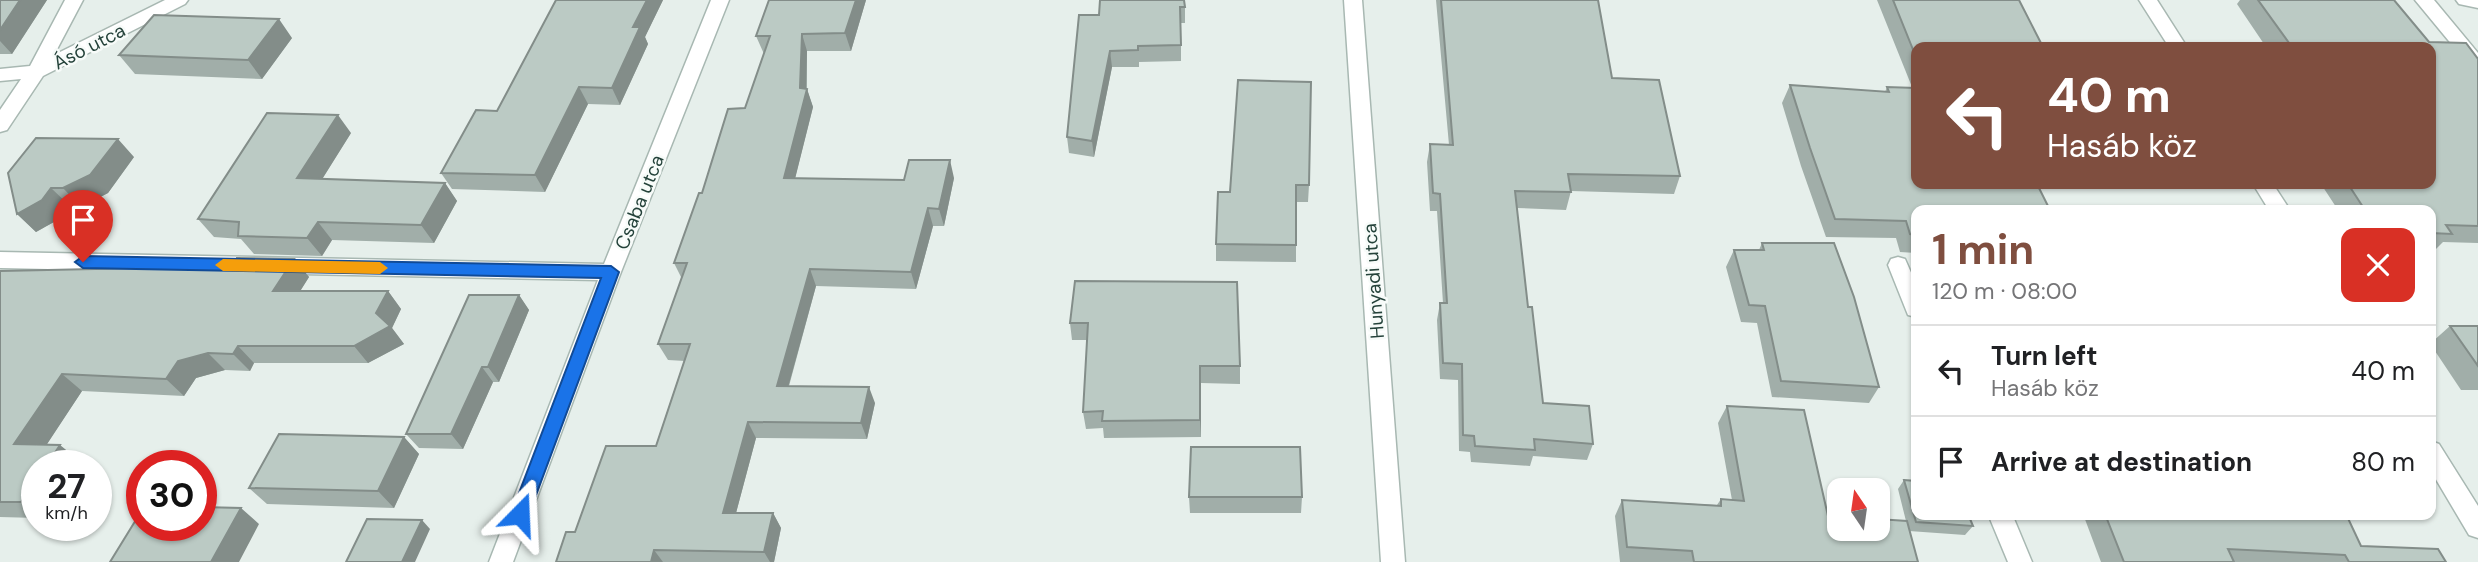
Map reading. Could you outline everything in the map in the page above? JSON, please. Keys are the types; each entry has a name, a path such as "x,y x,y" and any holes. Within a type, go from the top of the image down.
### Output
{"street":[{"path":"0,125 36,72 74,0"},
{"name":"Ásó utca","path":"36,72 179,0"},
{"name":"Csaba utca","path":"502,562 611,272 720,0"},
{"name":"Hunyadi utca","path":"1353,0 1393,562"},
{"path":"2148,0 2175,42"},
{"path":"2424,0 2478,65"},
{"path":"2465,0 2478,2"},
{"path":"0,75 36,72"},
{"path":"2266,189 2277,205"},
{"path":"0,260 611,272"},
{"path":"1898,265 1911,297"},
{"path":"2436,459 2478,527"},
{"path":"2002,520 2020,562"}],"building":[{"path":"0,0 20,0 0,30"},
{"path":"556,0 647,0 633,27 640,27 612,88 579,87 535,175 441,173 476,110 497,111"},
{"path":"769,0 856,0 845,33 802,34 800,88 807,89 784,178 904,180 909,160 950,160 939,209 928,208 911,272 810,269 777,386 869,387 861,423 748,422 723,513 773,513 764,552 654,550 651,562 556,562 566,532 575,532 606,446 656,446 690,344 658,344 687,263 674,263 699,193 702,193 728,109 745,108 770,36 756,36"},
{"path":"1100,0 1184,0 1185,7 1180,7 1181,45 1138,46 1138,50 1110,51 1092,141 1067,137 1079,15 1099,15"},
{"path":"1441,0 1598,0 1612,78 1659,80 1680,176 1568,174 1571,192 1515,191 1528,307 1532,307 1543,403 1589,406 1593,444 1534,439 1535,450 1475,446 1474,436 1463,435 1462,364 1443,363 1440,303 1447,303 1440,194 1433,193 1430,144 1453,145"},
{"path":"1893,0 2019,0 2040,42 1911,42 1911,45"},
{"path":"2258,0 2394,0 2429,42 2288,42"},
{"path":"154,15 279,19 248,60 119,55"},
{"path":"2436,42 2466,43 2478,59 2478,226 2446,225 2452,234 2436,233 2436,205 2362,205 2351,189 2436,189"},
{"path":"1238,80 1311,82 1309,185 1296,185 1296,245 1216,244 1218,192 1230,192"},
{"path":"1790,85 1889,92 1887,87 1911,88 1911,189 2040,189 2048,205 1911,205 1911,234 1906,221 1835,219"},
{"path":"267,113 338,115 297,178 445,183 421,225 318,222 307,238 238,236 239,222 198,219"},
{"path":"36,138 118,139 90,175 63,188 51,188 42,200 17,214 8,173"},
{"path":"1762,243 1834,243 1854,297 1879,387 1781,381 1765,306 1749,305 1734,250 1764,250"},
{"path":"237,258 294,259 273,291 388,291 376,313 390,326 354,346 238,346 233,354 208,353 178,361 166,379 62,374 14,444 60,445 57,450 21,450 21,502 0,502 0,271 237,266"},
{"path":"1075,281 1237,282 1240,366 1200,366 1200,420 1102,421 1103,411 1083,412 1088,323 1070,323"},
{"path":"469,295 519,295 488,367 482,367 451,434 406,434"},
{"path":"2450,326 2478,326 2478,366"},
{"path":"1727,406 1804,410 1827,512 1827,541 1890,541 1890,520 1907,521 1918,562 1694,562 1692,551 1627,547 1622,500 1721,506 1721,499 1744,501"},
{"path":"279,434 404,437 378,491 249,488"},
{"path":"1191,447 1300,447 1302,497 1189,497"},
{"path":"1904,480 1911,481 1911,504"},
{"path":"217,507 241,508 211,562 110,562 126,536 126,541 217,541"},
{"path":"367,519 422,520 402,562 346,562"},
{"path":"1970,520 1973,526 1916,522"},
{"path":"2107,520 2349,520 2361,546 2438,549 2446,562 2349,562 2345,555 2228,549 2234,562 2124,562"}],"slow traffic":[{"path":"223,265 380,268"}],"route":[{"path":"83,262 611,272 520,514"}]}
